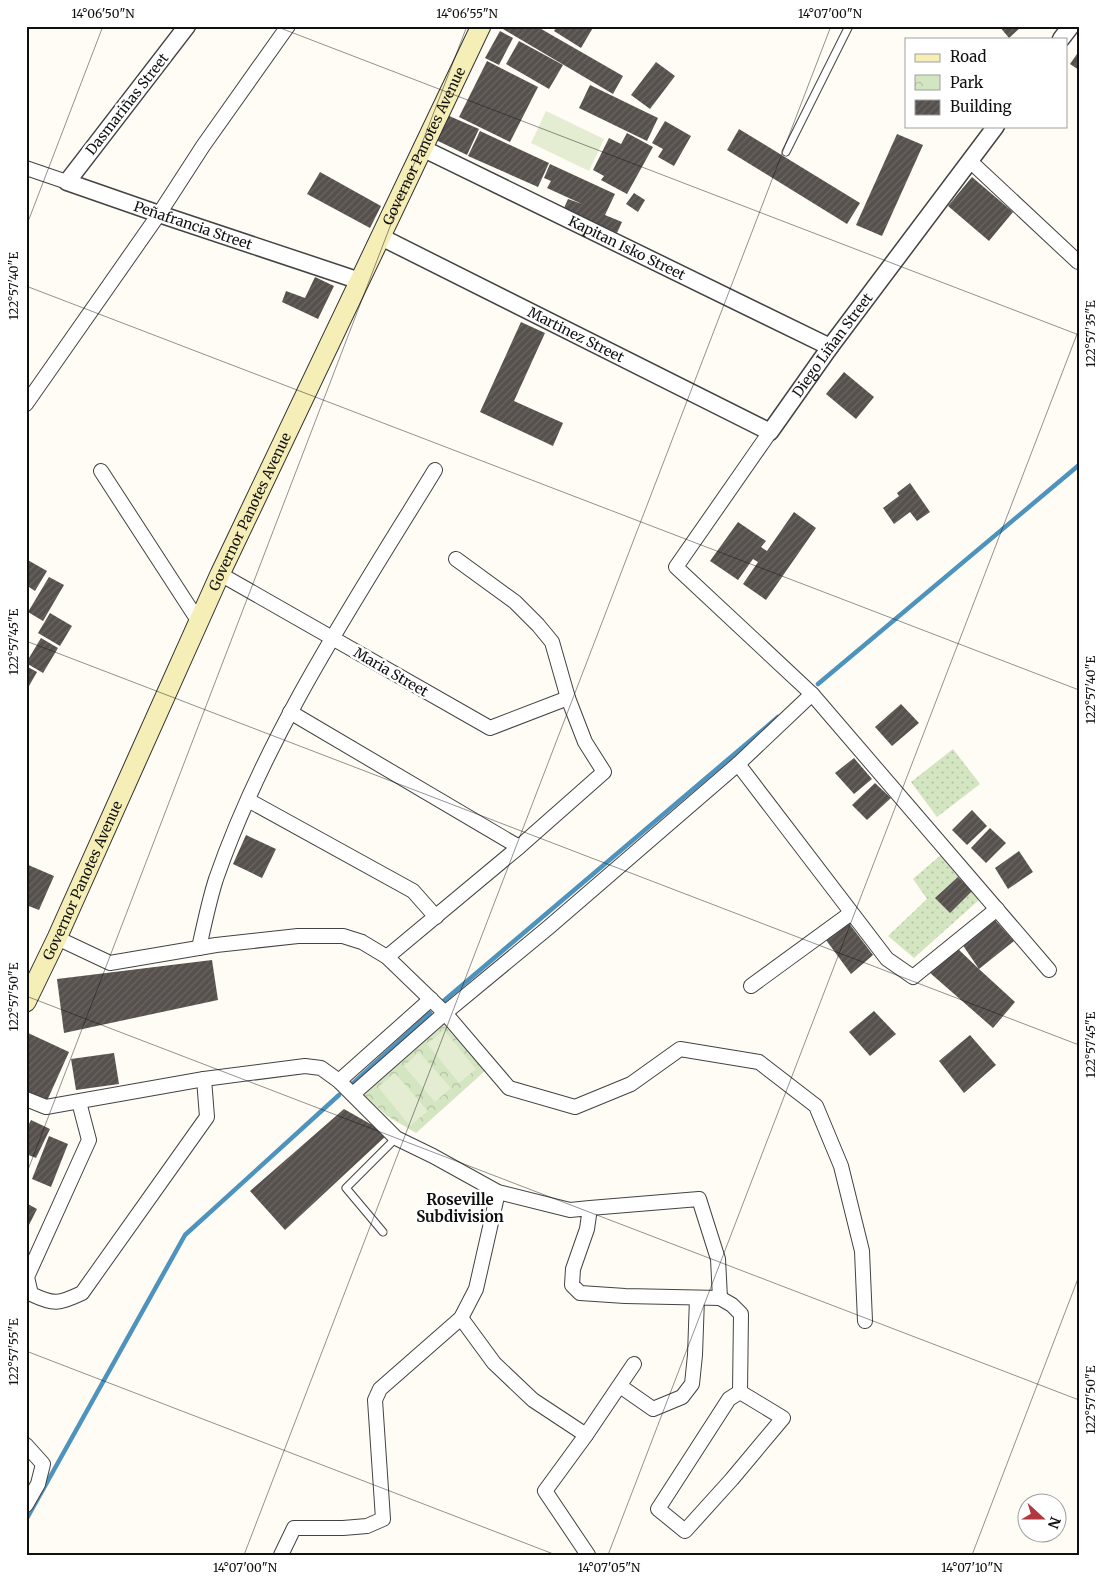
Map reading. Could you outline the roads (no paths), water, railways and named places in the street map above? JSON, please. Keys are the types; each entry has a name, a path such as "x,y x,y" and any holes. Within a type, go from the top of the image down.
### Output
{"main road":[{"name":"Governor Panotes Avenue","path":"26,1002 57,938 220,574 481,26"}],"street":[{"name":"Dasmariñas Street","path":"67,182 187,26"},
{"path":"26,404 159,214 203,146 288,26"},
{"path":"1062,38 1070,26"},
{"name":"Diego Liñan Street","path":"812,694 676,567 830,347 995,128"},
{"name":"Kapitan Isko Street","path":"422,148 830,347"},
{"path":"970,161 1079,261"},
{"name":"Peñafrancia Street","path":"26,168 360,280"},
{"name":"Martinez Street","path":"381,237 770,432"},
{"path":"199,948 216,880 248,800 290,712 332,638 435,470"},
{"path":"101,471 199,622"},
{"path":"387,957 520,847 604,772 585,742 568,698 552,642 515,602 456,559"},
{"name":"Maria Street","path":"220,574 490,728 568,698"},
{"path":"353,1094 445,1013 549,927 738,764 812,694 1049,970"},
{"path":"290,712 520,847"},
{"path":"738,764 887,959 913,977 997,909"},
{"path":"248,800 413,891 436,916"},
{"path":"751,986 851,913"},
{"path":"57,938 110,963 199,948 289,937 343,936 362,942 387,957 431,999 509,1088 575,1107 631,1084 680,1049 760,1062 816,1106 841,1166 862,1251 865,1321"},
{"path":"339,1081 431,999"},
{"path":"26,1099 46,1107 204,1079 305,1066 321,1068 353,1094 396,1138 498,1192 570,1210 699,1199 718,1259 720,1298"},
{"path":"79,1102 89,1140 27,1277 31,1294 48,1303 65,1301 82,1293 207,1117 204,1079"},
{"path":"281,1555 294,1528 359,1527 368,1526 384,1519 375,1400 380,1389 461,1318 476,1289 498,1192"},
{"path":"590,1208 588,1229 573,1269 572,1285 580,1293 720,1298 732,1305 741,1314 740,1392"},
{"path":"620,1386 653,1410 682,1397 692,1384 697,1298"},
{"path":"461,1318 494,1363 532,1400 586,1435"},
{"path":"588,1555 545,1491 634,1364"},
{"path":"740,1392 783,1418 685,1531 658,1509 729,1399 740,1392"},
{"path":"26,1445 43,1464 38,1484 26,1504"}],"lane":[{"path":"786,152 849,26"},
{"path":"383,1232 346,1188 396,1138"}],"waterway":[{"path":"818,684 1079,465"},
{"path":"440,1004 778,717"},
{"path":"350,1086 430,1013"},
{"path":"26,1520 185,1235 339,1095"}],"district":[{"name":"Roseville Subdivision","path":"460,1208"}]}
